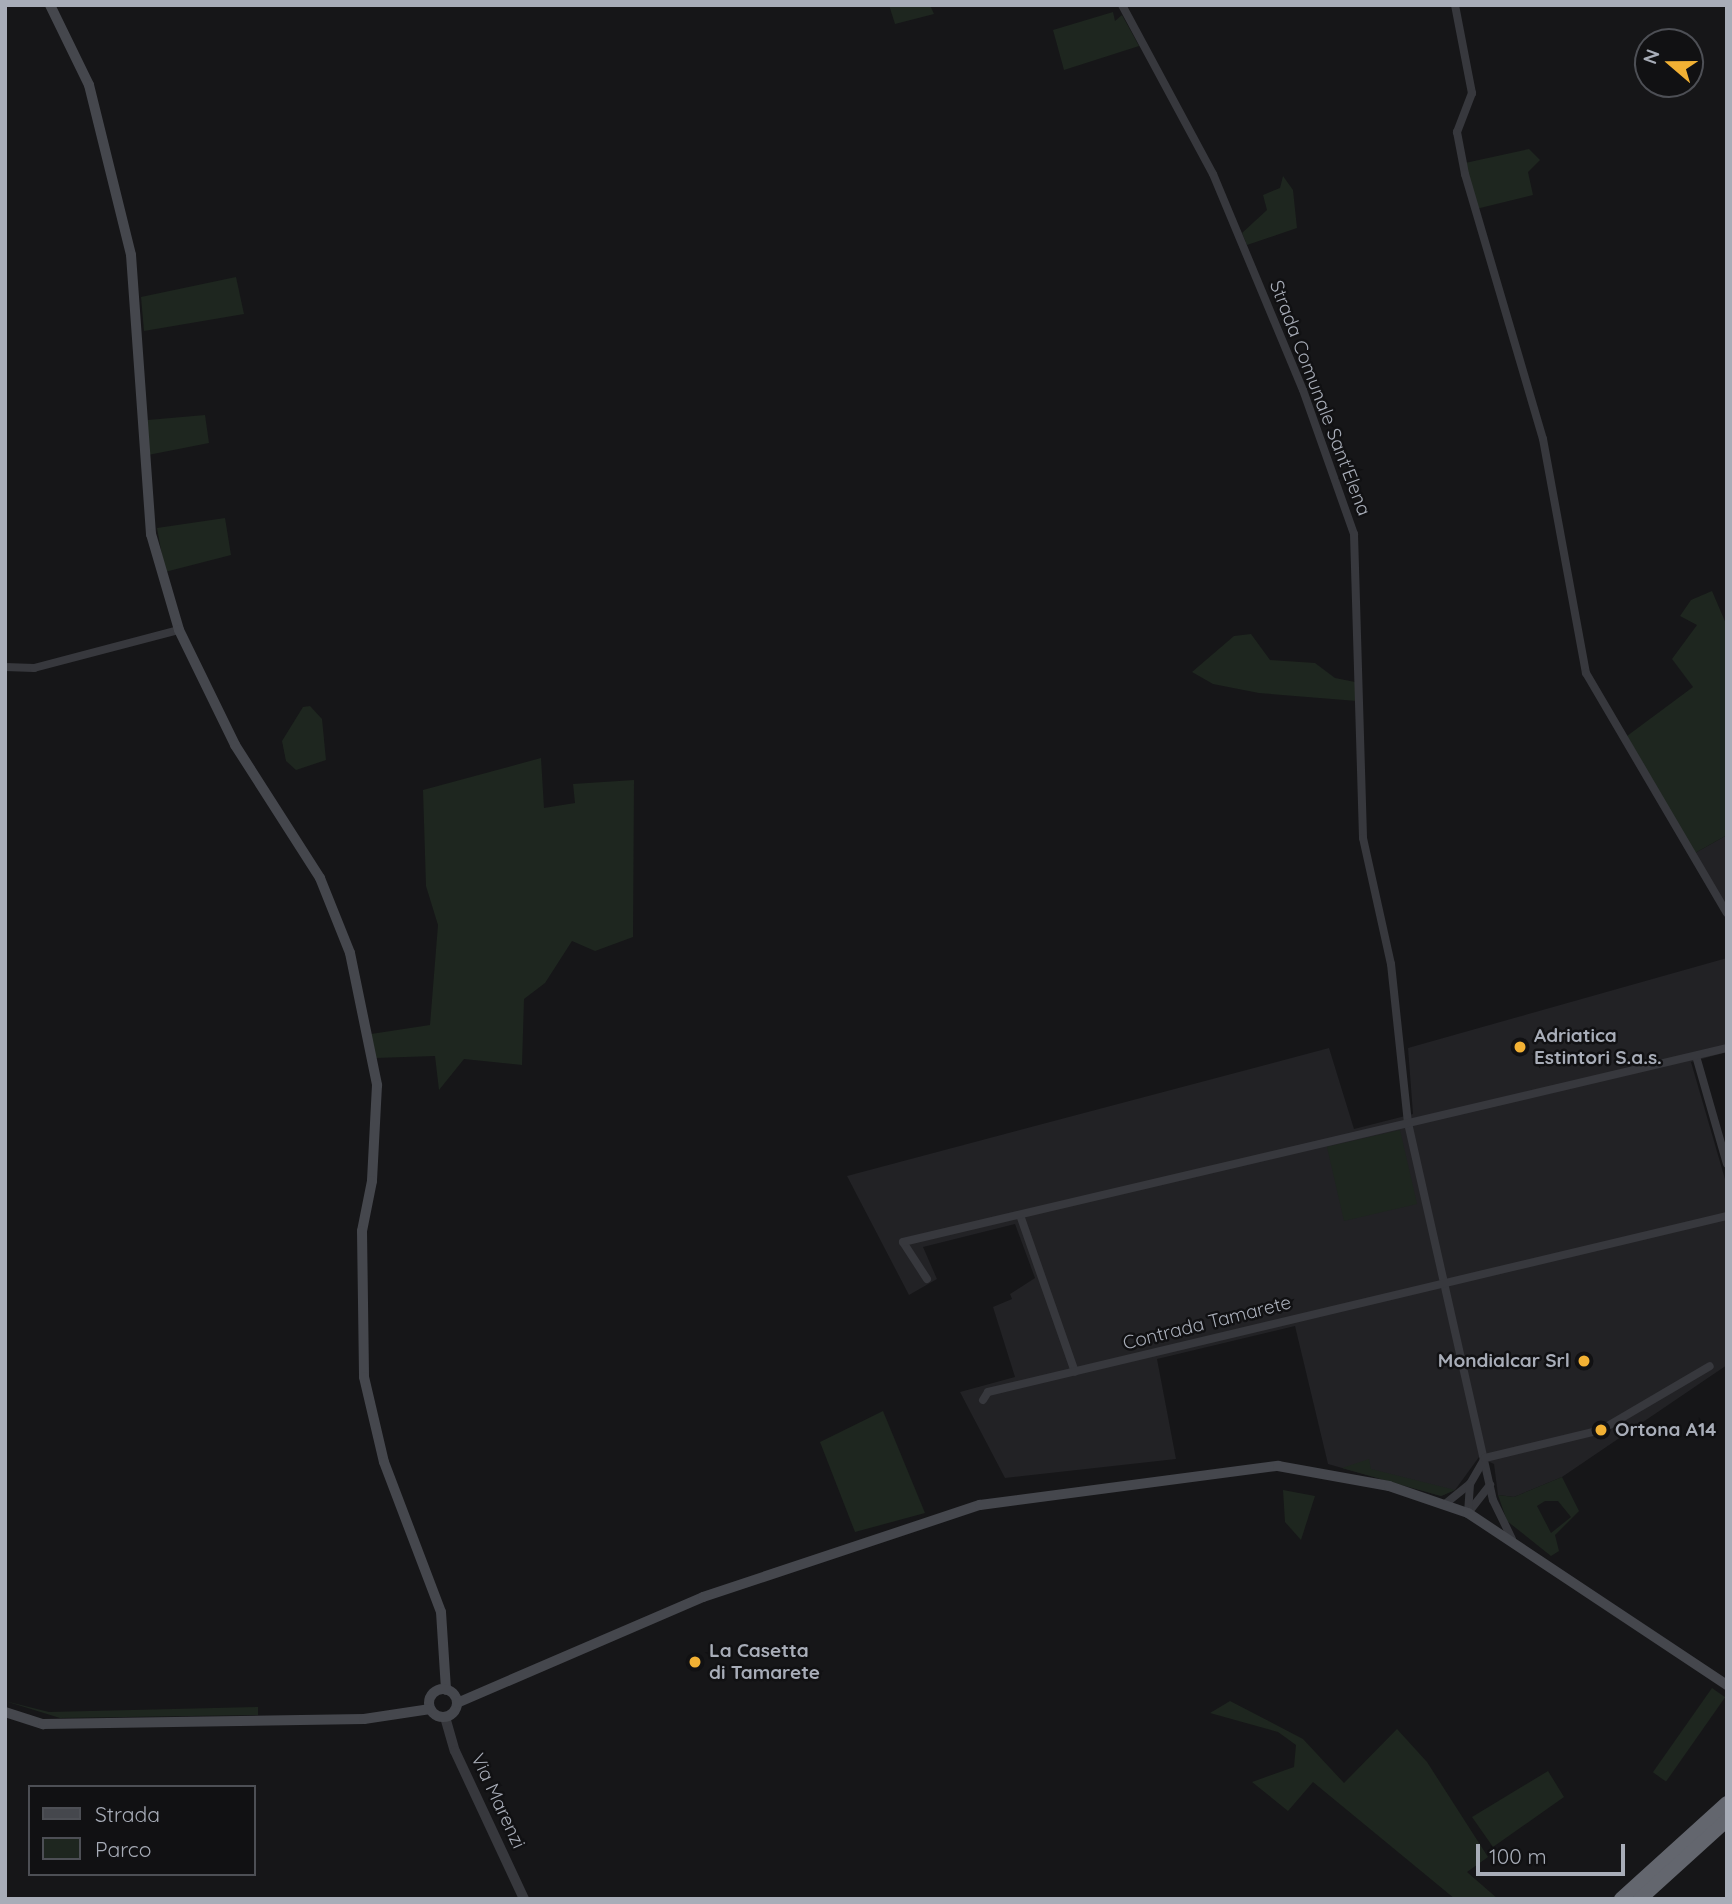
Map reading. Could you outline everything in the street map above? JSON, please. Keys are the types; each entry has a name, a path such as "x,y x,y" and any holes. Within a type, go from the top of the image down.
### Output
{"highway":[{"path":"1621,1899 1727,1803"},
{"path":"1640,1899 1727,1820"}],"main road":[{"path":"50,5 89,85 131,255 151,534 179,630 235,745 320,878 351,953 377,1085 362,1231 364,1377 384,1462 440,1612 446,1690 457,1703"},
{"path":"5,1712 56,1724 364,1719 430,1709 445,1717 457,1703 703,1597 980,1505 1278,1466 1390,1486 1468,1513 1512,1539 1727,1685"},
{"path":"430,1709 433,1693 446,1690"}],"street":[{"name":"Strada Comunale Sant'Elena","path":"1122,5 1213,174 1304,390 1354,534 1363,838 1391,964 1408,1123 1490,1485 1512,1539"},
{"path":"1455,5 1472,93 1457,132 1465,174 1543,439 1586,673 1727,913"},
{"path":"5,667 54,664 179,630"},
{"path":"927,1279 903,1242 1727,1048"},
{"path":"1696,1056 1727,1164"},
{"path":"1020,1215 1075,1372"},
{"name":"Contrada Tamarete","path":"983,1400 988,1392 1444,1281 1727,1216"},
{"path":"1445,1504 1470,1484 1485,1458 1601,1430 1710,1366"},
{"path":"1468,1513 1470,1484"},
{"path":"1468,1513 1490,1485"},
{"name":"Via Marenzi","path":"445,1717 455,1752 524,1899"}],"shaded area":[{"path":"1727,835 1727,908 1695,853"},
{"path":"1727,958 1727,1052 1691,1062 1727,1186 1727,1365 1562,1477 1514,1497 1498,1495 1494,1464 1479,1457 1455,1490 1441,1496 1328,1464 1295,1326 1157,1359 1176,1459 1005,1478 960,1392 1015,1377 993,1307 1012,1299 1010,1294 1035,1278 1015,1224 923,1247 937,1279 909,1295 847,1176 1329,1048 1354,1129 1413,1114 1408,1048"}],"green space":[{"path":"889,5 930,5 934,14 895,24"},
{"path":"1113,12 1115,21 1122,15 1139,46 1064,70 1053,30"},
{"path":"1529,149 1540,160 1528,172 1533,195 1476,209 1465,163"},
{"path":"1283,176 1293,190 1297,228 1247,245 1242,233 1267,210 1263,195 1280,188"},
{"path":"236,277 244,314 144,331 141,297"},
{"path":"205,415 209,443 148,455 148,420"},
{"path":"225,518 231,555 165,572 157,528"},
{"path":"1712,591 1727,626 1727,835 1695,853 1627,736 1693,687 1672,659 1697,625 1680,616 1691,600"},
{"path":"1251,634 1270,660 1315,663 1335,678 1355,682 1357,701 1259,693 1213,684 1192,672 1234,636"},
{"path":"310,706 322,719 326,760 296,770 286,761 282,741 303,707"},
{"path":"541,758 544,808 575,803 573,784 634,780 633,937 595,951 572,941 545,983 524,999 522,1065 464,1059 439,1090 435,1056 375,1058 371,1034 430,1025 438,925 426,886 423,790"},
{"path":"1400,1130 1417,1204 1344,1221 1327,1147"},
{"path":"883,1411 925,1513 855,1532 820,1442"},
{"path":"1369,1459 1371,1469 1455,1490 1441,1496 1342,1468"},
{"path":"1562,1477 1579,1511 1555,1535 1559,1551 1551,1556 1507,1521 1498,1495 1514,1497","holes":["1545,1501 1558,1501 1571,1517 1551,1533 1537,1506"]},
{"path":"1283,1490 1315,1496 1301,1540 1285,1522"},
{"path":"1712,1688 1725,1697 1666,1782 1653,1772"},
{"path":"5,1701 49,1712 258,1707 258,1715 60,1718"},
{"path":"1230,1701 1303,1739 1344,1783 1397,1729 1427,1762 1488,1857 1467,1872 1498,1899 1455,1899 1313,1782 1288,1811 1252,1782 1294,1767 1296,1745 1278,1732 1210,1713"},
{"path":"1548,1771 1564,1797 1493,1847 1472,1817"}],"place":[{"name":"Adriatica Estintori S.a.s.","path":"1520,1047"},
{"name":"Mondialcar Srl","path":"1584,1361"},
{"name":"Ortona A14","path":"1601,1430"},
{"name":"La Casetta di Tamarete","path":"695,1662"}]}
